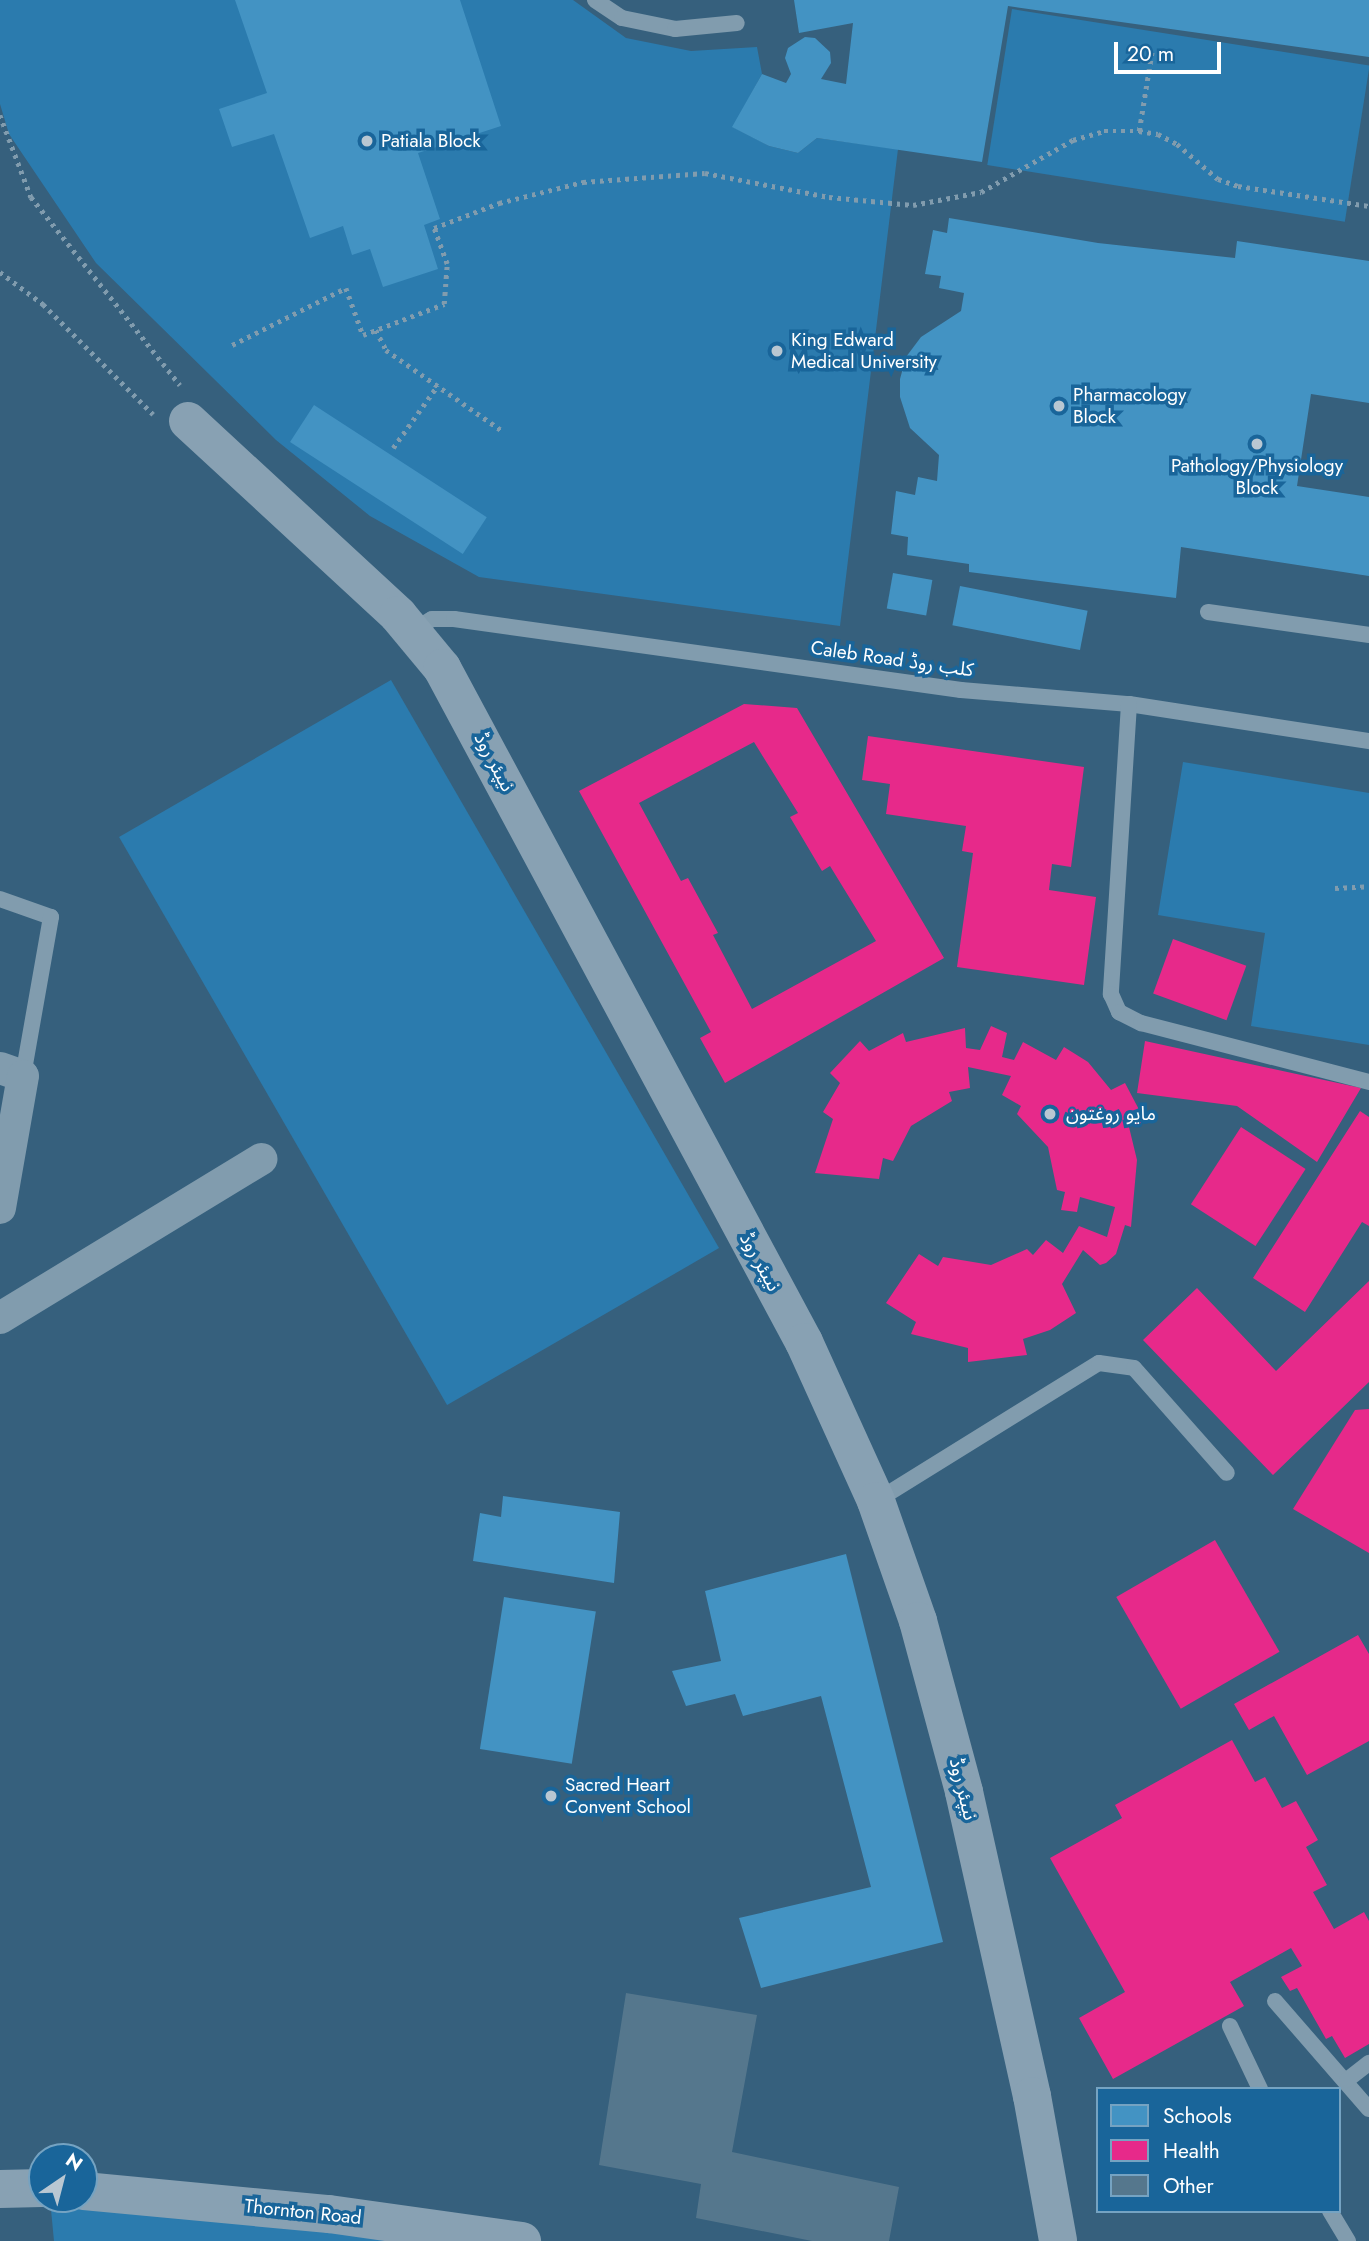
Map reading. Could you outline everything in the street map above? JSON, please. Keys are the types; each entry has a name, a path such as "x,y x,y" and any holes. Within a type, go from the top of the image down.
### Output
{"street":[{"name":"نیپئر روڈ","path":"188,421 412,631 457,692 644,1049 804,1342 876,1501 918,1621 964,1792 1032,2096 1058,2241"},
{"path":"0,1208 12,1072"},
{"path":"0,1318 261,1159"},
{"path":"0,2189 28,2188"},
{"name":"Thornton Road","path":"98,2192 329,2214 522,2241"}],"lane":[{"path":"595,0 622,18 675,29 737,23"},
{"path":"1208,612 1369,635"},
{"name":"Caleb Road کلب روڈ","path":"412,631 432,619 454,619 961,690 1129,704 1369,741"},
{"path":"1129,704 1111,994 1119,1012 1141,1023 1369,1082"},
{"path":"0,899 51,917 12,1072"},
{"path":"876,1501 1099,1363 1134,1368 1227,1473"},
{"path":"1275,2001 1347,2080 1369,2109"},
{"path":"1230,2026 1259,2087"},
{"path":"1347,2080 1369,2063"},
{"path":"1331,2213 1348,2241"}],"path":[{"path":"1139,131 1152,51"},
{"path":"0,115 31,197 74,257 179,382 188,421 166,428 43,304 0,272"},
{"path":"232,345 346,288 363,335 444,304 447,264 433,228 499,203 583,182 705,173 829,197 913,205 981,192 1073,140 1104,131 1139,131 1158,134 1177,144 1218,179 1238,186 1369,206"},
{"path":"376,330 386,350 504,432"},
{"path":"393,448 438,385"},
{"path":"1335,888 1369,886"}],"shaded area":[{"path":"0,0 573,0 626,38 691,51 757,47 762,74 733,127 769,146 798,153 817,138 898,149 840,626 479,577 370,516 276,440 96,263 9,134 0,104"},
{"path":"1012,9 1369,66 1345,222 987,165"},
{"path":"391,680 719,1248 447,1405 119,837"},
{"path":"1183,762 1369,793 1369,1045 1251,1026 1265,933 1158,915"},
{"path":"98,2200 481,2241 54,2241 51,2213 98,2213"}],"building: Schools":[{"name":"Patiala Block","path":"235,0 460,0 501,126 418,153 440,219 424,225 438,269 383,287 370,249 352,255 343,226 310,238 274,134 232,147 219,109 267,93"},
{"path":"794,0 1369,0 1369,57 1008,6 982,162 817,138 798,153 769,146 732,127 762,74 786,83 791,74 785,58 788,48 805,37 815,38 830,52 831,63 821,79 846,84 853,23 799,33"},
{"name":"Pharmacology Block","path":"949,218 1098,243 1235,258 1237,241 1369,261 1369,403 1311,394 1297,486 1369,497 1369,576 1181,547 1176,598 969,572 969,564 907,555 908,537 891,534 896,491 915,495 918,477 937,481 939,455 910,428 900,397 900,379 906,357 921,337 961,311 964,293 939,288 941,276 925,274 933,230 947,233"},
{"path":"314,405 487,517 463,554 290,442"},
{"path":"893,573 932,580 926,615 887,608"},
{"path":"960,586 1088,611 1080,650 952,625"},
{"path":"503,1496 620,1512 614,1583 473,1561 480,1513 501,1517"},
{"path":"846,1554 943,1942 761,1988 739,1918 871,1887 821,1696 743,1716 735,1694 686,1706 672,1671 721,1661 705,1591"},
{"path":"504,1597 596,1612 572,1764 480,1749"}],"building: Health":[{"path":"744,704 797,708 944,958 725,1083 700,1038 711,1032 579,791","holes":["754,742 798,813 790,817 822,871 830,866 876,941 752,1009 713,935 718,933 688,878 681,881 639,803"]},
{"path":"868,736 1084,767 1071,867 1052,864 1049,890 1096,897 1084,985 957,967 973,853 962,851 966,826 886,814 890,784 862,780"},
{"path":"1173,939 1246,966 1226,1020 1153,994"},
{"path":"991,1026 1007,1033 1002,1057 1014,1060 1023,1042 1056,1060 1064,1047 1088,1062 1111,1090 1125,1083 1145,1121 1129,1127 1137,1160 1131,1227 1125,1225 1116,1254 1106,1263 1100,1265 1083,1250 1062,1284 1076,1313 1050,1330 1023,1339 1027,1355 968,1362 968,1348 911,1334 916,1322 886,1303 919,1254 938,1266 943,1257 991,1265 1027,1249 1033,1255 1046,1240 1063,1253 1079,1226 1107,1237 1115,1207 1080,1197 1077,1212 1061,1210 1065,1192 1057,1190 1048,1147 1017,1114 1021,1106 1002,1095 1011,1076 968,1067 970,1088 949,1092 952,1101 911,1126 893,1161 883,1158 879,1179 815,1173 833,1119 823,1112 840,1083 830,1073 860,1041 869,1051 903,1033 906,1042 965,1028 966,1048 980,1050"},
{"path":"1145,1041 1361,1088 1317,1162 1237,1106 1137,1093"},
{"path":"1360,1111 1369,1117 1369,1226 1362,1222 1305,1312 1253,1278"},
{"path":"1241,1127 1306,1169 1255,1246 1191,1204"},
{"path":"1369,1281 1369,1382 1273,1475 1143,1340 1197,1288 1276,1371"},
{"path":"1369,1409 1369,1553 1293,1509 1355,1410"},
{"path":"1215,1540 1280,1652 1181,1709 1116,1597"},
{"path":"1358,1635 1369,1654 1369,1741 1307,1775 1274,1716 1249,1730 1234,1704"},
{"path":"1232,1740 1255,1782 1265,1777 1282,1808 1296,1801 1318,1840 1306,1847 1327,1885 1313,1892 1334,1929 1364,1912 1369,1921 1369,2044 1345,2058 1332,2036 1326,2039 1297,1988 1290,1991 1281,1977 1302,1966 1291,1948 1230,1982 1244,2006 1113,2079 1079,2018 1125,1992 1050,1858 1122,1818 1115,1805"}],"building: Other":[{"path":"626,1993 757,2015 732,2152 899,2187 889,2241 812,2241 696,2218 701,2184 599,2165"}],"place":[{"name":"Patiala Block","path":"367,141"},
{"name":"King Edward Medical University","path":"777,351"},
{"name":"Pharmacology Block","path":"1059,406"},
{"name":"Pathology/Physiology Block","path":"1257,444"},
{"name":"مایو روغتون","path":"1050,1114"},
{"name":"Sacred Heart Convent School","path":"551,1796"}]}
